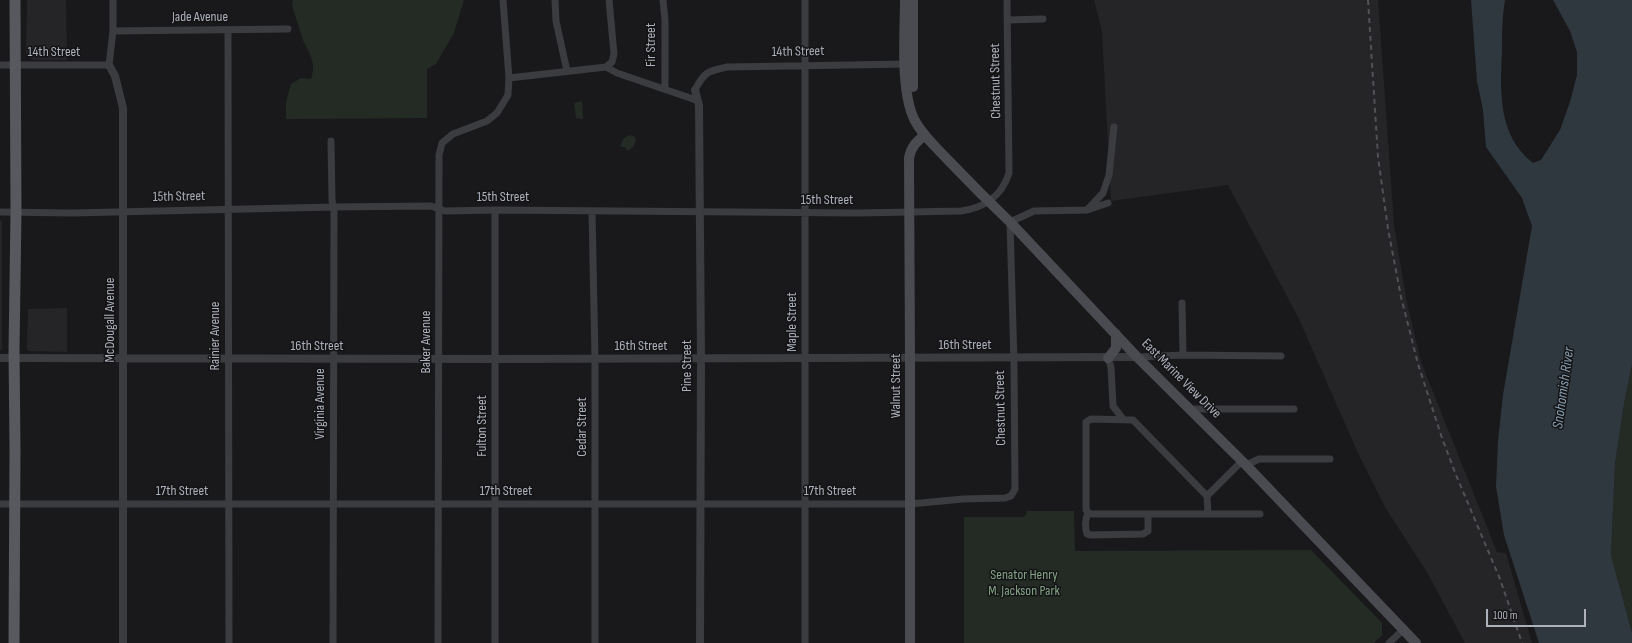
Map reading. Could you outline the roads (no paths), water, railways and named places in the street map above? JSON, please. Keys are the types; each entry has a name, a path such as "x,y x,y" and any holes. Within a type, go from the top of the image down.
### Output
{"main road":[{"path":"14,643 14,358 16,212 15,0"},
{"name":"East Marine View Drive","path":"905,0 910,105 914,118 925,136 988,202 1010,222 1137,357 1244,463 1416,643"},
{"name":"East Marine View Drive","path":"909,64 913,0"},
{"name":"Walnut Street","path":"910,643 909,158 911,149 916,142 925,136"},
{"path":"1108,358 1116,348 1116,334"}],"street":[{"name":"McDougall Avenue","path":"113,0 113,31 109,65 115,76 123,108 123,643"},
{"path":"503,0 509,78 606,67 612,62 614,54 609,0"},
{"path":"555,0 556,21 567,71"},
{"name":"Fir Street","path":"663,0 665,20 665,89"},
{"name":"Maple Street","path":"805,0 805,643"},
{"name":"Chestnut Street","path":"988,202 1006,183 1009,173 1007,0"},
{"path":"1008,20 1043,20"},
{"name":"Jade Avenue","path":"113,31 288,29"},
{"name":"Rainier Avenue","path":"228,30 229,643"},
{"name":"14th Street","path":"695,90 703,76 713,70 727,67 909,64"},
{"name":"14th Street","path":"0,65 109,65"},
{"path":"606,67 616,73 696,100"},
{"name":"Baker Avenue","path":"438,643 439,155 442,143 453,134 483,124 497,113 508,95 509,78"},
{"name":"Pine Street","path":"695,90 696,100 699,105 701,359 700,643"},
{"path":"1087,210 1103,193 1109,175 1114,126"},
{"name":"Virginia Avenue","path":"331,141 333,207 333,643"},
{"name":"15th Street","path":"0,212 124,212 431,206 445,211 495,210 805,213 961,211 974,209 988,202"},
{"path":"1010,222 1034,211 1087,210 1108,203"},
{"name":"Fulton Street","path":"495,210 495,643"},
{"name":"Cedar Street","path":"592,211 595,359 594,643"},
{"name":"Chestnut Street","path":"1010,222 1015,489 1011,496"},
{"path":"1182,303 1183,355"},
{"name":"16th Street","path":"0,358 701,359 1108,358 1183,355 1281,356"},
{"path":"1108,358 1111,366 1113,406 1123,419"},
{"path":"1191,409 1294,409"},
{"path":"1148,514 1148,531 1143,534 1087,534 1086,422 1091,420 1133,420 1207,496 1208,514"},
{"path":"1207,496 1244,463 1259,459 1330,459"},
{"name":"17th Street","path":"0,504 910,504 962,499 1005,498 1011,496"},
{"path":"1088,513 1260,514"},
{"path":"1389,643 1404,629"}],"water":[{"name":"Snohomish River","path":"1471,0 1505,0 1502,26 1501,82 1504,112 1507,127 1513,140 1533,163 1541,160 1560,130 1570,102 1577,75 1577,52 1570,31 1553,0 1632,0 1632,364 1615,464 1611,555 1632,633 1632,643 1539,643 1504,535 1496,487 1498,441 1503,395 1532,226 1522,198 1486,147 1483,110 1477,81"}],"railway":[{"path":"1368,0 1378,157 1388,229 1401,297 1418,364 1442,438 1500,579 1522,643"}],"park label":[{"name":"Senator Henry M. Jackson Park","path":"1024,584"}]}
